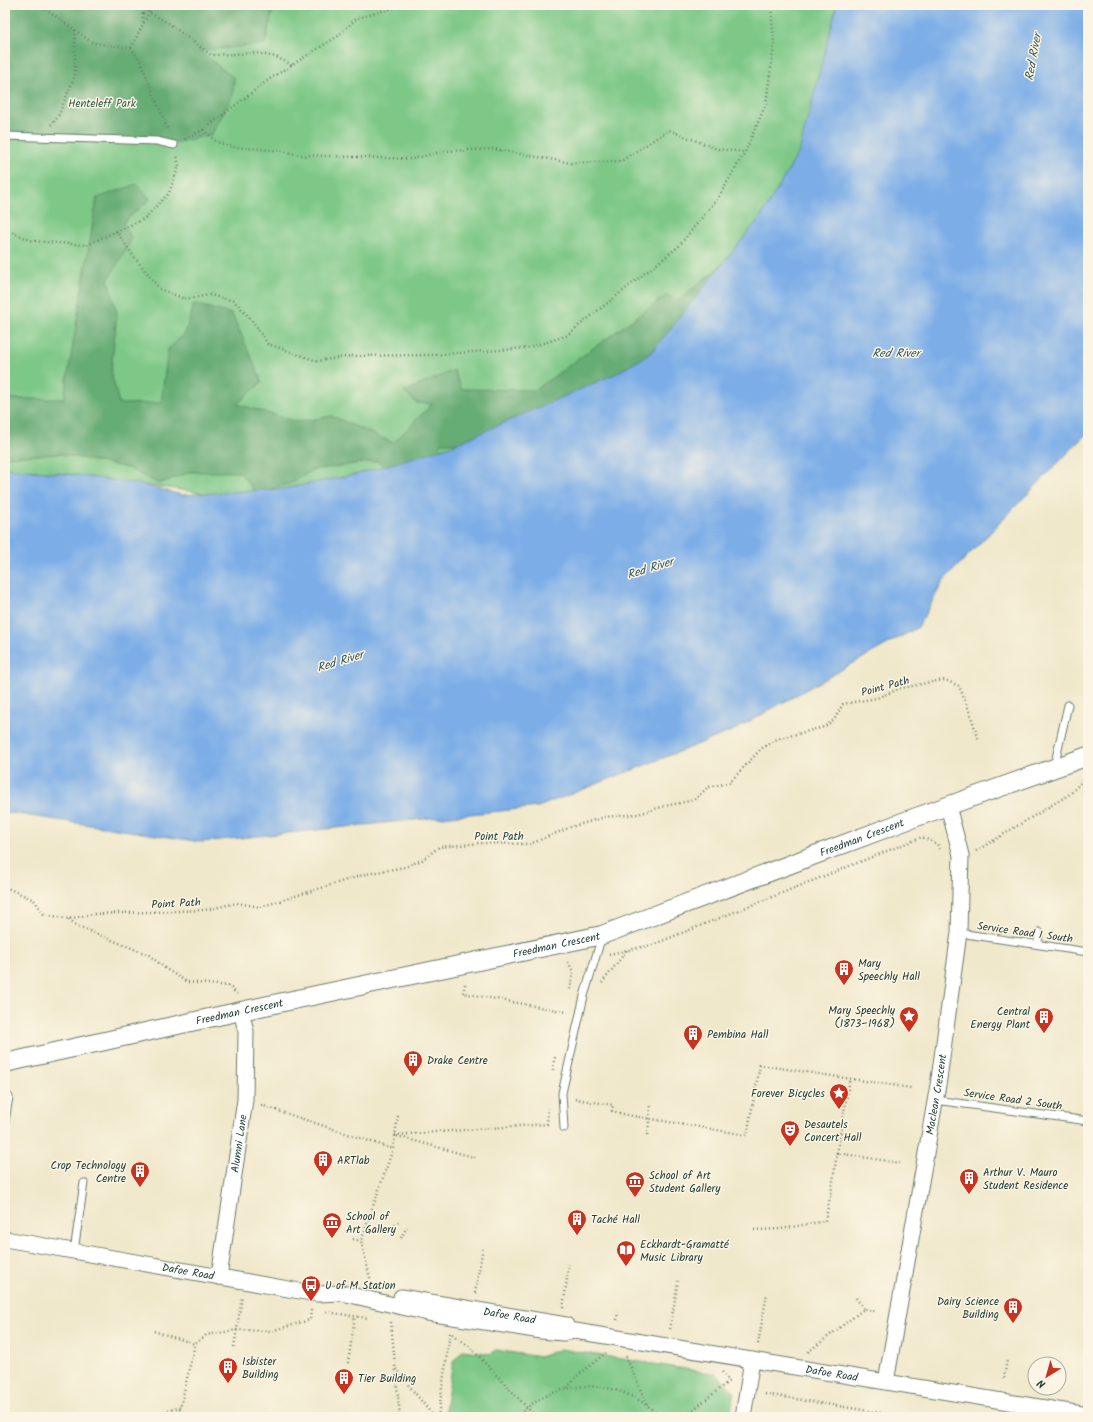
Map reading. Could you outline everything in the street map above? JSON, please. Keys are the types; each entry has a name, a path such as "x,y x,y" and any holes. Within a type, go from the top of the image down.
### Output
{"street":[{"name":"Freedman Crescent","path":"5,1063 241,1010 602,935 948,806 1088,756"},
{"name":"Maclean Crescent","path":"886,1382 935,1100 960,934 961,856 948,806"},
{"name":"Alumni Lane","path":"219,1277 245,1100 246,1031 241,1010"},
{"name":"Dafoe Road","path":"5,1239 317,1294 342,1293 371,1298 386,1294 563,1324 575,1331 886,1382 1038,1412 1088,1415"},
{"path":"743,1417 752,1360"}],"lane":[{"path":"5,136 158,141 174,145"},
{"path":"1054,767 1068,705"},
{"path":"1038,944 1039,932"},
{"name":"Service Road 1 South","path":"960,934 1088,952"},
{"path":"564,1128 563,1098 584,996 602,935"},
{"path":"5,1121 9,1096"},
{"name":"Service Road 2 South","path":"935,1100 1088,1120"},
{"path":"74,1251 84,1183"}],"path":[{"path":"5,236 13,233 33,241 86,245 144,219 169,193 179,166 174,145 140,60 131,48 93,43 40,5 31,5"},
{"path":"124,5 143,9 149,12 182,32 211,55 257,53 276,57 292,65"},
{"path":"142,24 144,5"},
{"path":"131,48 153,5"},
{"path":"174,145 203,130 271,78 338,36 357,18 404,5"},
{"path":"116,231 134,257 160,289 186,299 210,295 234,301 251,319 268,344 317,361 352,356 434,355 527,348 566,336 678,247 718,198 745,152 766,104 774,45 771,5"},
{"path":"40,137 58,117 75,75 75,30"},
{"path":"203,130 217,142 233,147 300,154 370,158 412,159 444,151 494,149 571,163 621,161 669,130 717,149 745,152"},
{"name":"Point Path","path":"5,886 34,900 44,914 68,919 93,914 205,910 237,902 260,907 366,874 405,867 422,860 439,847 481,843 530,844 571,827 605,817 638,814 665,806 694,800 708,787 729,783 761,749 777,739 824,727 834,720 843,704 877,698 910,686 945,680 959,686 979,741"},
{"path":"975,857 975,852 1070,794 1088,776"},
{"path":"68,919 77,926 149,955 166,969 187,982 229,986 236,992 241,1010"},
{"path":"600,988 617,961 627,950"},
{"path":"465,984 463,993 566,1012"},
{"path":"552,1074 554,1060"},
{"path":"563,1098 613,1105 612,1111 627,1115 748,1135 760,1065 911,1088"},
{"path":"754,1230 781,1229 825,1221 832,1188 850,1078"},
{"path":"245,1100 393,1149"},
{"path":"395,1135 547,1124 549,1102"},
{"path":"648,1135 650,1106"},
{"path":"371,1282 361,1241 393,1149 398,1116"},
{"path":"395,1135 477,1158"},
{"path":"837,1152 900,1163"},
{"path":"385,1232 400,1221"},
{"path":"401,1238 407,1227"},
{"path":"353,1239 361,1241"},
{"path":"474,1296 483,1247"},
{"path":"562,1311 569,1264"},
{"path":"670,1329 678,1281"},
{"path":"758,1344 767,1293"},
{"path":"234,1347 242,1297"},
{"path":"856,1298 864,1310"},
{"path":"178,1417 195,1344 206,1335 237,1330 271,1331 310,1320 312,1310"},
{"path":"807,1352 864,1310 877,1312"},
{"path":"617,1320 618,1312"},
{"path":"348,1363 355,1316"},
{"path":"391,1322 400,1417"},
{"path":"154,1331 195,1344"},
{"path":"438,1417 450,1333 470,1347 536,1417"},
{"path":"567,1389 576,1377 608,1352"},
{"path":"626,1355 647,1406"},
{"path":"1004,1378 1007,1360"},
{"path":"395,1368 434,1417"},
{"path":"684,1417 729,1381"},
{"path":"517,1417 526,1408 549,1394 575,1386 602,1386 628,1394 647,1406 660,1417"},
{"path":"765,1394 905,1417"},
{"path":"149,1417 180,1407"}],"green space":[{"name":"Henteleff Park","path":"5,5 865,5 786,225 549,423 258,501 76,475 5,468"},
{"name":"Henteleff Park","path":"5,5 274,5 265,44 199,51 234,78 233,95 212,134 179,142 5,133"},
{"path":"137,184 150,199 123,223 132,239 108,280 117,313 111,371 119,404 161,403 168,349 185,334 194,304 232,314 262,382 237,404 298,422 332,416 393,443 432,404 417,403 404,392 454,370 461,389 535,390 667,295 678,301 747,243 668,348 490,443 440,443 437,473 403,480 377,461 312,470 294,482 256,494 240,472 189,472 159,484 128,468 60,454 5,457 5,389 10,399 64,399 97,198"},
{"path":"560,1349 716,1374 734,1391 730,1417 444,1417 453,1362 463,1350 492,1354 495,1350 540,1357"}],"water":[{"name":"Red River","path":"837,5 1088,5 1088,432 944,580 918,627 732,731 538,807 201,842 5,812 5,468 76,475 140,484 182,495 282,489 358,474 451,446 615,374 650,354 762,215 799,152"}],"place":[{"name":"Mary Speechly Hall","path":"844,986"},
{"name":"Mary Speechly (1873–1968)","path":"909,1033"},
{"name":"Central Energy Plant","path":"1044,1034"},
{"name":"Pembina Hall","path":"693,1051"},
{"name":"Drake Centre","path":"413,1077"},
{"name":"Forever Bicycles","path":"839,1110"},
{"name":"Desautels Concert Hall","path":"790,1147"},
{"name":"ARTlab","path":"323,1177"},
{"name":"Crop Technology Centre","path":"140,1188"},
{"name":"Arthur V. Mauro Student Residence","path":"969,1195"},
{"name":"School of Art Student Gallery","path":"635,1198"},
{"name":"Taché Hall","path":"577,1236"},
{"name":"School of Art Gallery","path":"332,1239"},
{"name":"Eckhardt-Gramatté Music Library","path":"626,1267"},
{"name":"U of M Station","path":"311,1302"},
{"name":"Dairy Science Building","path":"1013,1324"},
{"name":"Isbister Building","path":"228,1384"},
{"name":"Tier Building","path":"344,1395"}]}
